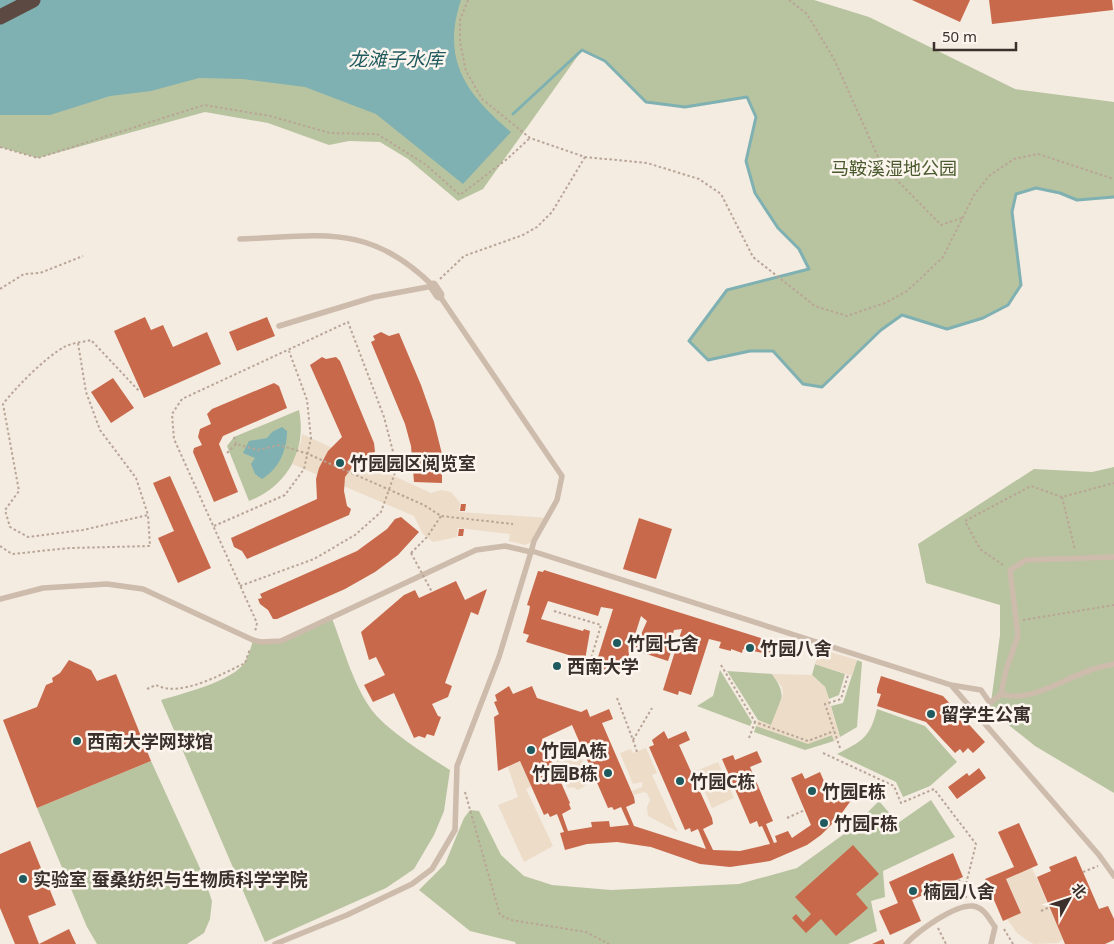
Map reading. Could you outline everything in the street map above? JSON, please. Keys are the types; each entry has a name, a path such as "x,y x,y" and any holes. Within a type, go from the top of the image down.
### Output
{"highway":[{"path":"0,18 33,0"}],"lane":[{"path":"240,239 333,235 362,240 382,248 419,272 436,290 562,476 557,500 534,541 499,657 457,766 455,830 432,869 412,884 347,915 275,944"},
{"path":"279,326 374,297 436,290"},
{"path":"0,599 52,587 107,584 143,589 253,640 261,642 281,641 476,550 505,546 531,552 951,685 980,690 990,703 1001,694 1006,670 1018,636 1010,570 1026,560 1114,557"},
{"path":"1001,694 1013,698 1053,687 1090,670 1114,664"},
{"path":"951,685 1105,863 1114,876"},
{"path":"906,944 919,932 957,909 973,906 986,912 995,927 991,944"}],"path":[{"path":"468,0 460,20 460,42 466,72 482,99 530,138 585,157 647,163 699,179 722,194 753,257 815,306 847,316 884,303 907,292 943,257 974,195 990,175 1014,159 1038,154 1114,179"},
{"path":"790,0 807,14 834,59 878,157 890,173 941,225 963,218"},
{"path":"0,147 38,158 204,105 270,116 330,133 377,134 424,164 460,195 507,159 530,138"},
{"path":"436,290 464,256 524,235 537,227 552,212 585,157"},
{"path":"0,289 24,274 40,273 83,256"},
{"path":"240,586 314,559 355,535 381,512 397,467 384,417 348,322 182,399 172,414 174,439 214,526 240,586 257,623"},
{"path":"140,392 91,340 65,347 16,388 3,404 18,491 5,510 10,527 28,536 83,530 148,515"},
{"path":"0,546 12,554 70,548 150,546 148,515 136,478 100,430 86,392 78,343"},
{"path":"214,526 285,495 304,469 311,438 307,400 289,350"},
{"path":"234,437 236,444"},
{"path":"236,444 258,450 279,445 308,454 390,490 441,516 513,524"},
{"path":"227,453 236,444"},
{"path":"1010,570 980,550 966,521 1031,486 1062,496 1114,483"},
{"path":"1062,496 1078,558"},
{"path":"432,592 411,553 427,537 441,516"},
{"path":"1016,621 1114,605"},
{"path":"554,611 601,625 586,676"},
{"path":"147,689 156,685 164,689 193,686 245,663 253,640"},
{"path":"721,665 755,722 808,741 834,731"},
{"path":"840,748 825,704 841,699 848,675"},
{"path":"617,698 637,752"},
{"path":"633,740 652,708"},
{"path":"749,738 755,722"},
{"path":"823,753 894,786 900,803 934,789 976,844 966,884 966,908"},
{"path":"457,766 500,914 511,920 586,932 609,944"},
{"path":"787,818 805,810"},
{"path":"1083,872 1105,863"},
{"path":"958,880 966,884"},
{"path":"1041,911 1050,907"},
{"path":"935,922 946,944"},
{"path":"994,931 1004,929 1013,944"}],"green space":[{"name":"马鞍溪湿地公园","path":"0,0 814,0 869,17 1015,89 1114,102 1114,197 1077,200 1060,193 1036,188 1017,194 1012,212 1021,285 1008,305 983,318 947,329 902,315 881,330 822,387 803,384 773,351 750,351 708,360 689,341 727,290 809,269 799,249 778,228 755,193 746,161 756,117 747,97 685,107 646,102 605,61 582,50 483,189 458,201 408,159 380,142 349,141 329,145 268,123 205,112 38,158 0,147"},
{"path":"299,410 300,439 292,465 274,486 249,501 227,446 234,437"},
{"path":"1114,467 1114,793 1035,746 990,710 1000,635 1000,605 926,583 918,544 1034,469 1092,472"},
{"path":"331,616 353,676 371,709 397,734 450,770 444,811 434,835 414,869 386,888 265,942 161,700 206,686 230,675 245,662 253,640 281,641"},
{"path":"857,660 862,662 857,727 840,737 831,706 843,703"},
{"path":"815,664 845,674 839,695 829,699 825,687 812,675"},
{"path":"720,670 752,722 750,726 697,706 713,696"},
{"path":"727,671 772,674 782,694 780,705 771,726 758,720"},
{"path":"877,709 925,726 957,762 930,786 903,797 896,782 837,754 859,742 868,733"},
{"path":"756,726 808,743 832,735 834,741 805,750 754,732"},
{"path":"151,761 204,877 212,901 210,919 204,933 187,944 97,944 87,927 37,808"},
{"path":"931,800 955,837 883,871 885,897 871,901 877,931 848,944 516,944 515,942 470,931 419,890 445,864 464,818 470,810 479,811 501,855 524,876 552,885 611,890 739,884 797,868 851,829 879,801 898,823"}],"shaded area":[{"path":"302,434 431,493 441,490 451,492 460,503 459,512 547,518 534,541 525,545 509,541 510,534 458,528 457,537 433,542 423,534 414,516 292,464 301,442"},
{"path":"820,649 857,660 852,676 815,664"},
{"path":"772,674 812,675 825,687 840,737 834,741 832,735 808,744 756,726 758,720 771,725 783,694 782,687"},
{"path":"574,741 590,778 585,786 578,790 573,787 568,788 552,750"},
{"path":"646,748 657,773 652,775 678,832 648,816 647,807 650,800 647,793 634,795 632,791 642,787 642,782 633,784 620,753 631,749 633,753"},
{"path":"520,761 531,786 526,789 553,846 524,862 498,805 518,797 508,767"},
{"path":"718,762 734,798 712,808 696,771"},
{"path":"1032,868 1063,939 1058,943 1034,944 1017,933 1007,919 1021,913 1006,879"}],"water":[{"name":"龙滩子水库","path":"0,0 461,0 454,41 456,58 462,74 481,104 511,132 463,184 376,114 305,87 243,79 199,78 151,91 110,96 50,115 0,115"},
{"path":"282,427 287,431 284,452 273,470 262,479 255,474 251,464 255,458 243,453 249,441 267,438 272,432"}],"building":[{"path":"912,0 970,0 960,22"},
{"path":"989,0 1112,0 1113,10 992,24"},
{"path":"145,317 151,330 163,325 173,347 207,332 221,364 144,398 114,331"},
{"path":"267,317 275,336 237,351 229,332"},
{"path":"381,332 389,336 399,333 421,385 434,422 442,454 442,483 414,482 411,446 405,424 371,342 375,340 373,336"},
{"path":"322,357 326,359 336,357 340,361 374,443 375,452 358,459 345,477 344,491 347,506 351,509 349,515 247,559 242,551 234,547 231,538 317,499 316,479 319,468 328,451 342,437 310,365"},
{"path":"113,378 134,408 111,423 91,392"},
{"path":"274,383 279,386 287,408 223,436 219,444 238,492 214,502 193,452 194,448 202,445 198,437 200,429 211,424 207,414 212,409"},
{"path":"170,476 211,568 178,583 158,538 174,531 153,483"},
{"path":"461,504 466,504 465,511 460,511"},
{"path":"401,517 419,532 398,555 375,572 345,589 277,619 273,619 268,610 260,604 258,599 262,598 260,594 357,551 387,529 395,519"},
{"path":"639,518 672,529 656,579 623,569"},
{"path":"459,529 464,529 463,536 458,536"},
{"path":"544,570 780,644 777,656 743,649 742,653 731,649 731,651 719,648 721,642 709,639 691,695 679,691 678,695 663,690 682,629 674,630 670,645 673,646 668,661 634,650 647,621 641,616 623,673 611,669 610,671 602,672 594,670 613,609 601,607 598,616 548,601 541,619 583,631 584,629 590,631 585,660 526,642 529,635 523,633 530,606 527,605 538,571 543,572"},
{"path":"456,581 465,600 487,589 478,615 471,612 445,683 452,686 448,697 432,704 438,716 441,717 434,736 427,734 425,738 419,736 414,738 394,693 373,702 364,685 385,675 376,657 369,660 361,632 404,595 415,590 419,598"},
{"name":"西南大学网球馆","path":"69,660 91,670 97,681 116,674 151,761 37,808 3,720 37,707 46,685 53,682 52,678 60,673"},
{"name":"留学生公寓","path":"881,676 943,696 985,742 973,753 968,748 963,753 960,749 955,753 926,722 877,706 881,694 877,693 877,689"},
{"path":"509,686 513,694 532,686 537,698 581,712 587,709 590,717 609,709 613,719 602,723 634,797 635,803 626,807 634,826 706,849 698,829 691,832 690,828 685,830 649,747 654,745 652,740 664,731 668,739 686,731 690,740 679,745 712,818 713,824 703,829 713,850 740,851 770,844 762,826 759,827 757,821 750,824 722,759 733,755 735,760 757,751 762,762 750,767 773,821 766,824 774,843 777,842 775,836 788,831 792,838 811,825 791,778 802,773 805,779 820,772 834,804 848,782 860,788 839,817 821,835 807,845 770,861 730,867 700,864 651,847 617,842 587,844 565,850 560,833 564,832 557,814 550,817 548,813 544,815 520,761 498,771 494,717 499,714 494,702 497,701 495,695","holes":["572,725 608,808 612,807 614,810 621,807 629,825 610,827 609,821 591,822 592,827 568,831 562,814 571,809 570,803 542,739"]},
{"path":"979,768 986,778 957,799 948,787 967,773 969,776"},
{"path":"1019,823 1038,865 1006,879 1021,913 1003,921 985,879 1014,867 998,832"},
{"name":"实验室 蚕桑纺织与生物质科学学院","path":"30,841 56,905 28,916 39,944 15,944 0,908 0,854"},
{"path":"853,845 879,874 856,894 868,908 836,936 821,919 806,933 792,918 796,914 803,922 811,914 795,897"},
{"name":"楠园八舍","path":"953,853 963,877 912,900 921,921 890,935 879,911 898,903 889,882"},
{"path":"1076,856 1099,909 1108,906 1114,919 1114,940 1105,944 1065,944 1037,877 1051,871 1049,867"},
{"path":"69,929 76,944 39,944"},
{"path":"883,939 885,944 872,944"}],"waterway":[{"path":"513,114 582,50 605,61 646,102 685,107 747,97 756,117 746,161 755,193 778,228 799,249 809,269 727,290 689,341 708,360 750,351 773,351 803,384 822,387 881,330 902,315 947,329 983,318 1008,305 1021,285 1012,212 1016,194 1036,188 1060,193 1077,200 1114,197"}],"place":[{"name":"竹园园区阅览室","path":"340,463"},
{"name":"竹园七舍","path":"617,643"},
{"name":"竹园八舍","path":"750,648"},
{"name":"西南大学","path":"557,666"},
{"name":"留学生公寓","path":"931,714"},
{"name":"西南大学网球馆","path":"77,741"},
{"name":"竹园A栋","path":"531,750"},
{"name":"竹园B栋","path":"608,773"},
{"name":"竹园C栋","path":"680,781"},
{"name":"竹园E栋","path":"812,791"},
{"name":"竹园F栋","path":"824,823"},
{"name":"实验室 蚕桑纺织与生物质科学学院","path":"23,879"},
{"name":"楠园八舍","path":"913,891"}]}
